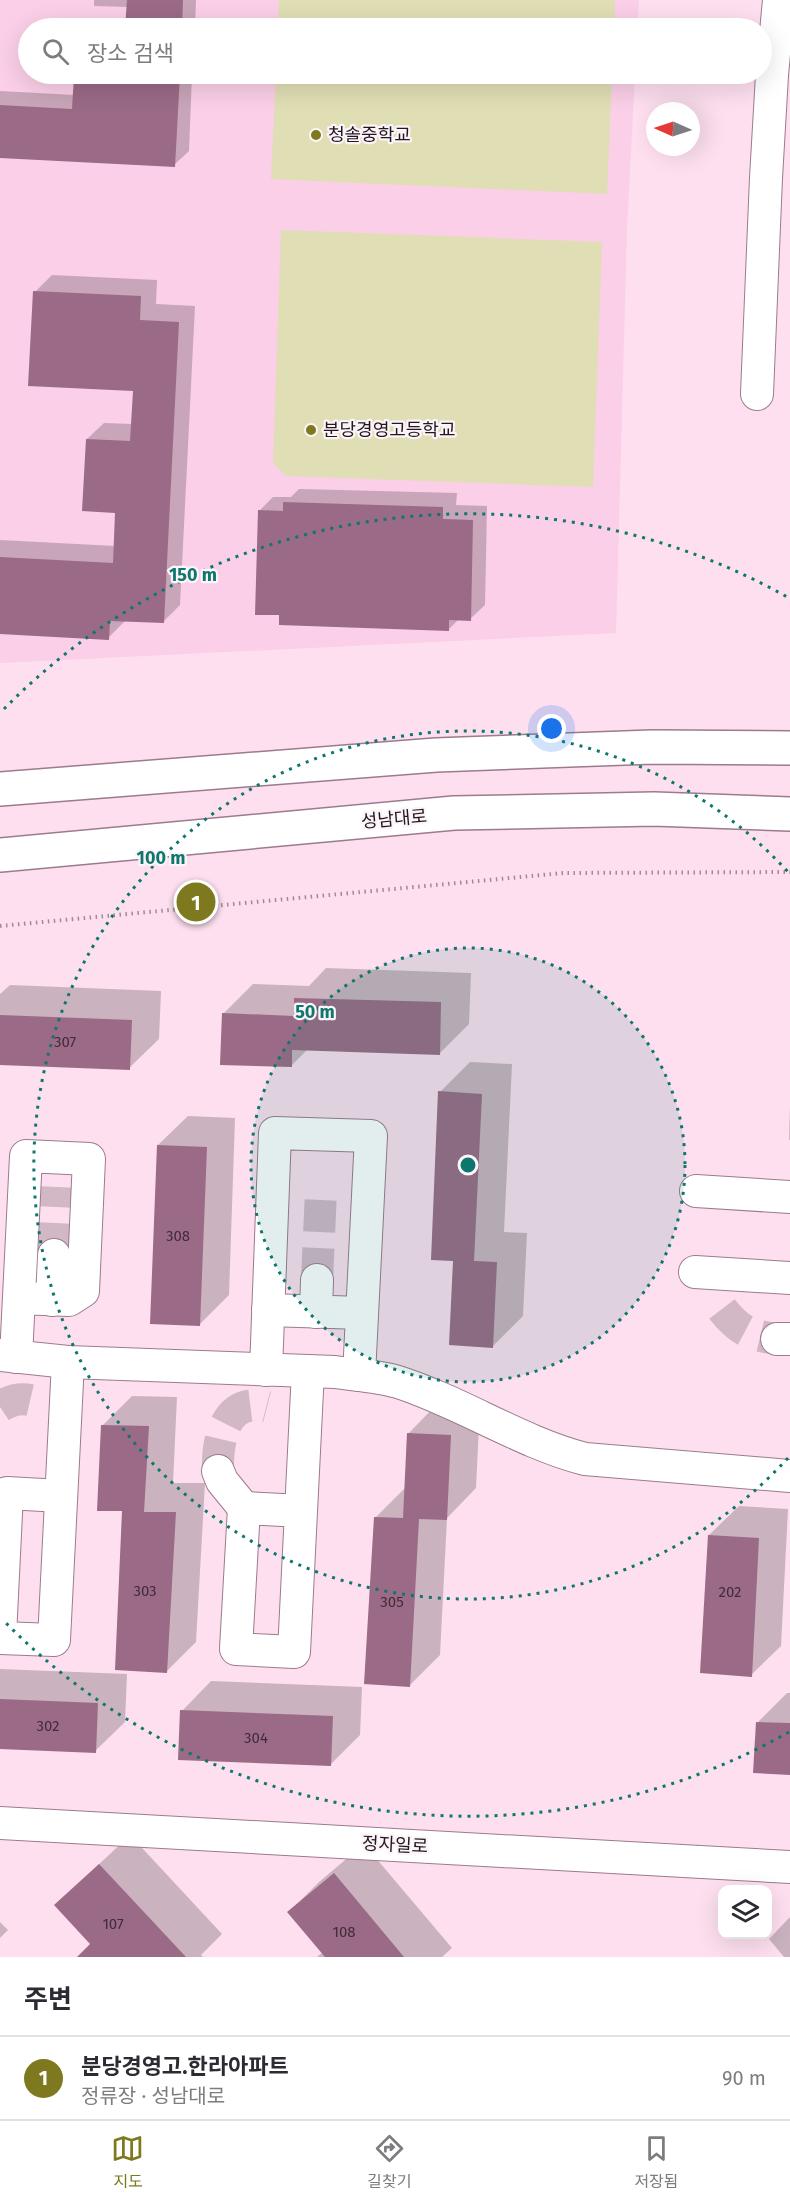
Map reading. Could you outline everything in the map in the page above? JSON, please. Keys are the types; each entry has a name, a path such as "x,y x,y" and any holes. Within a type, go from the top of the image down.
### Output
{"main road":[{"path":"0,789 436,755 652,747 790,748"},
{"name":"성남대로","path":"0,855 454,813 654,809 790,814"}],"street":[{"path":"757,394 778,179 772,75 779,0"},
{"path":"266,1370 275,1133 371,1136 359,1375"},
{"path":"19,1298 69,1300 83,1291 89,1159 26,1156 19,1298 8,1356 68,1362 359,1375 397,1382 482,1416 555,1451 585,1459 790,1476"},
{"path":"696,1191 790,1197"},
{"path":"52,1300 54,1255"},
{"path":"695,1272 790,1278"},
{"path":"316,1312 317,1280"},
{"path":"268,1310 362,1313"},
{"path":"61,1496 3,1489 0,1637 54,1640 68,1362"},
{"path":"218,1471 222,1481 244,1508 236,1649 294,1652 308,1371"},
{"path":"244,1508 301,1510"},
{"name":"정자일로","path":"0,1823 790,1867"}],"path":[{"path":"0,926 563,873 790,872"}],"shaded area":[{"name":"분당경영고등학교","path":"0,0 639,0 638,18 18,18 18,84 634,84 627,228 616,633 0,663"},
{"path":"279,0 615,0 614,18 278,18"},
{"path":"276,84 612,84 607,194 271,179"},
{"path":"281,230 602,242 593,487 286,476 273,463"}],"building":[{"path":"127,0 183,0 182,18 126,18"},
{"path":"73,84 179,84 175,167 0,158 0,105 72,109"},
{"path":"33,291 141,296 140,320 179,322 164,623 110,621 109,640 0,634 0,557 113,563 115,513 82,511 86,439 130,441 133,391 28,386"},
{"path":"283,502 443,507 443,519 473,520 471,621 449,620 449,631 279,625 279,615 255,615 258,510 283,511"},
{"path":"294,998 441,1002 440,1055 292,1050 292,1067 220,1065 222,1013 294,1016"},
{"path":"0,1015 132,1020 130,1070 0,1065"},
{"path":"438,1091 482,1094 474,1261 497,1262 493,1348 449,1345 453,1261 431,1260"},
{"path":"157,1145 207,1147 200,1326 150,1324"},
{"path":"101,1425 149,1426 144,1512 176,1512 167,1673 115,1670 122,1511 97,1511"},
{"path":"407,1433 451,1435 447,1520 419,1519 410,1687 364,1684 374,1517 403,1518"},
{"path":"708,1535 759,1538 752,1677 700,1673"},
{"path":"0,1699 98,1703 96,1753 0,1749"},
{"path":"180,1710 333,1716 331,1766 178,1760"},
{"path":"756,1722 790,1723 790,1775 753,1773"},
{"path":"99,1864 186,1957 77,1957 90,1944 54,1905"},
{"path":"334,1873 404,1957 325,1957 287,1912"}],"tunnel":[{"path":"54,1255 57,1187"},
{"path":"317,1280 321,1191"},
{"path":"722,1309 746,1331 777,1339"},
{"path":"0,1407 18,1400 36,1402"},
{"path":"218,1471 219,1446 226,1423 241,1408 253,1405 267,1407"}],"place":[{"name":"청솔중학교","path":"316,135"},
{"name":"분당경영고등학교","path":"311,430"},
{"name":"분당경영고.한라아파트","path":"196,902"}]}
